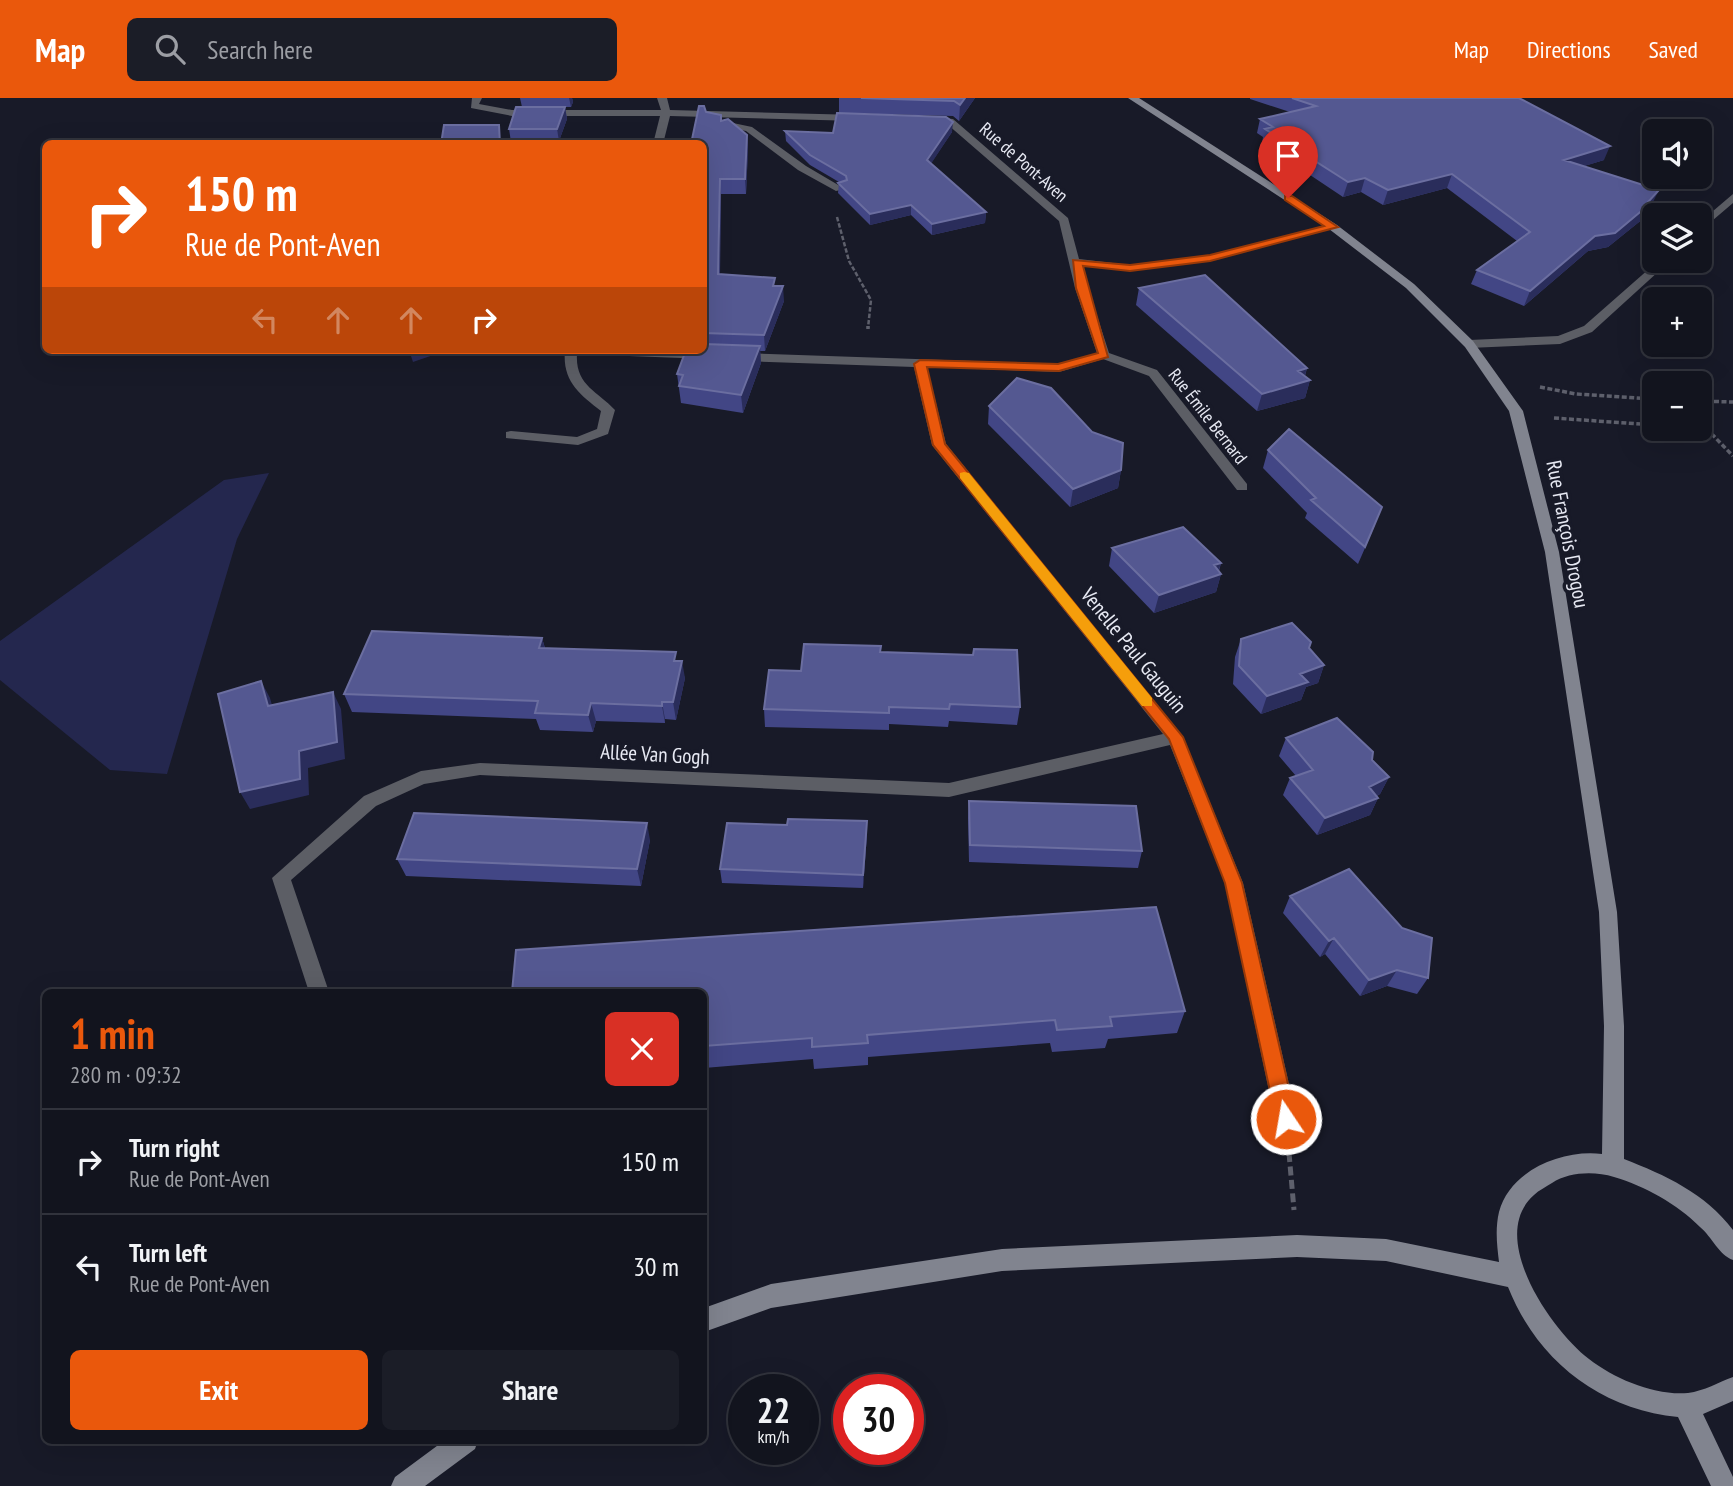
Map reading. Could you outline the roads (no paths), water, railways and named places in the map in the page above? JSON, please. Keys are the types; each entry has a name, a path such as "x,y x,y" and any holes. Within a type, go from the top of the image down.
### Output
{"street":[{"path":"477,98 474,106 512,113 666,112 866,118"},
{"path":"659,140 666,112 662,98"},
{"name":"Rue François Drogou","path":"1133,98 1333,227 1410,286 1469,344 1516,411 1552,552 1608,912 1614,1026 1613,1165"},
{"path":"666,112 749,129 802,168 837,187"},
{"name":"Rue de Pont-Aven","path":"922,120 950,121 1064,220 1077,262 1081,288 1104,355"},
{"path":"1712,217 1733,197"},
{"path":"1077,262 1130,268 1210,258 1333,227"},
{"path":"1469,344 1560,340 1588,329 1651,273"},
{"path":"511,435 578,441 603,432 608,410 575,385 569,362 570,354"},
{"path":"669,354 1059,368 1104,355"},
{"name":"Rue Émile Bernard","path":"1104,355 1153,373 1242,487"},
{"name":"Venelle Paul Gauguin","path":"920,364 939,445 1175,737 1234,883 1286,1119"},
{"name":"Allée Van Gogh","path":"318,989 281,878 370,802 421,778 480,769 949,790 1175,737"},
{"path":"1733,1249 1720,1229 1669,1187 1613,1165 1572,1164 1539,1176 1516,1201 1506,1235 1513,1276 1537,1325 1579,1367 1632,1396 1686,1406 1733,1389"},
{"path":"707,1319 771,1296 1002,1260 1297,1246 1386,1250 1513,1276"},
{"path":"1686,1406 1724,1486"},
{"path":"404,1486 461,1444"}]}
